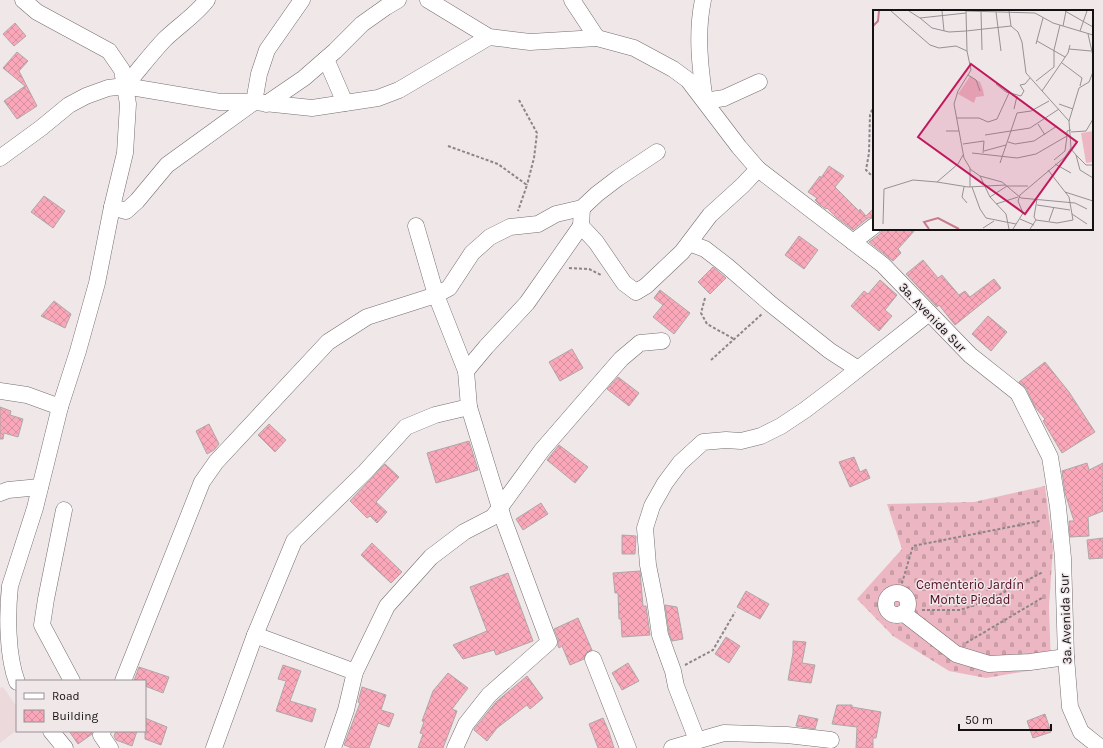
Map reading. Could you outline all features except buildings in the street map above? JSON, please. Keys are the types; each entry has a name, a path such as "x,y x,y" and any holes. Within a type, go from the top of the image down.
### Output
{"street":[{"path":"10,673 8,599 10,586 40,488 60,407 78,351 97,283 112,206 125,153 128,104 122,70 110,51 37,12 23,0"},
{"path":"125,86 163,41 181,24 199,11 207,0"},
{"path":"260,103 260,74 268,50 302,0"},
{"path":"112,206 126,210 137,201 167,165 260,103 304,78 362,24 398,0"},
{"path":"0,158 69,105 86,96 108,88 125,86 220,102 260,103 312,108 378,98 399,90 489,37 428,0"},
{"path":"572,0 597,38"},
{"path":"703,0 700,13 700,65 705,101 724,98 759,82"},
{"name":"3a. Avenida Sur","path":"489,37 530,42 597,38 634,48 673,69 688,80 739,147 758,169 883,265 970,355 1018,393 1050,457 1058,507 1063,558 1066,657 1070,707 1081,732 1101,748"},
{"path":"326,59 346,102"},
{"path":"123,680 202,482 216,462 328,342 367,317 436,295 449,288 472,253 490,237 510,227 538,224 556,214 582,208 618,178 657,152"},
{"path":"581,226 596,242 624,283 636,292 646,286 682,252 710,215 758,169"},
{"path":"466,371 486,346 526,303 581,226 582,208"},
{"path":"416,226 436,295 466,371 469,407 504,521 549,642 489,695 466,724 456,748"},
{"path":"853,242 873,227"},
{"path":"689,243 705,249 728,266 772,305 830,351 858,369"},
{"path":"697,740 676,686 673,671 660,635 648,565 645,528 652,506 665,483 680,463 703,442 726,440 741,441 761,436 781,426 805,410 898,339 929,313"},
{"path":"333,748 346,710 355,672 387,606 431,558 464,532 493,517 542,450 621,359 640,343 662,341"},
{"path":"0,391 27,395 60,407"},
{"path":"214,748 255,635 294,541 365,472 406,427 435,415 469,407"},
{"path":"0,493 8,490 40,488"},
{"path":"64,510 42,625 71,680"},
{"path":"899,593 889,596 886,603 888,610 897,615 905,611 956,654 989,664 1030,662 1066,657"},
{"path":"255,635 355,672"},
{"path":"593,659 628,748"},
{"path":"52,732 65,748"},
{"path":"672,748 724,732 780,734 830,740"}],"path":[{"path":"510,227 518,211 527,185 534,158 537,133 519,100"},
{"path":"873,108 870,115 869,152 866,170 873,177"},
{"path":"448,146 498,164 527,185"},
{"path":"552,266 589,269 606,278 619,275"},
{"path":"706,298 701,313 707,324 734,339"},
{"path":"711,360 772,305"},
{"path":"899,593 913,546 1040,521"},
{"path":"905,611 960,610 987,601 1042,572"},
{"path":"952,651 1042,598"},
{"path":"673,671 713,650 734,612"}],"shaded area":[{"path":"3,687 16,706 16,731 0,743 0,688"}],"green space":[{"name":"Cementerio Jardín Monte Piedad","path":"1045,486 1053,548 1049,606 1051,667 986,678 949,671 893,636 857,599 902,549 887,504 974,502"}]}
